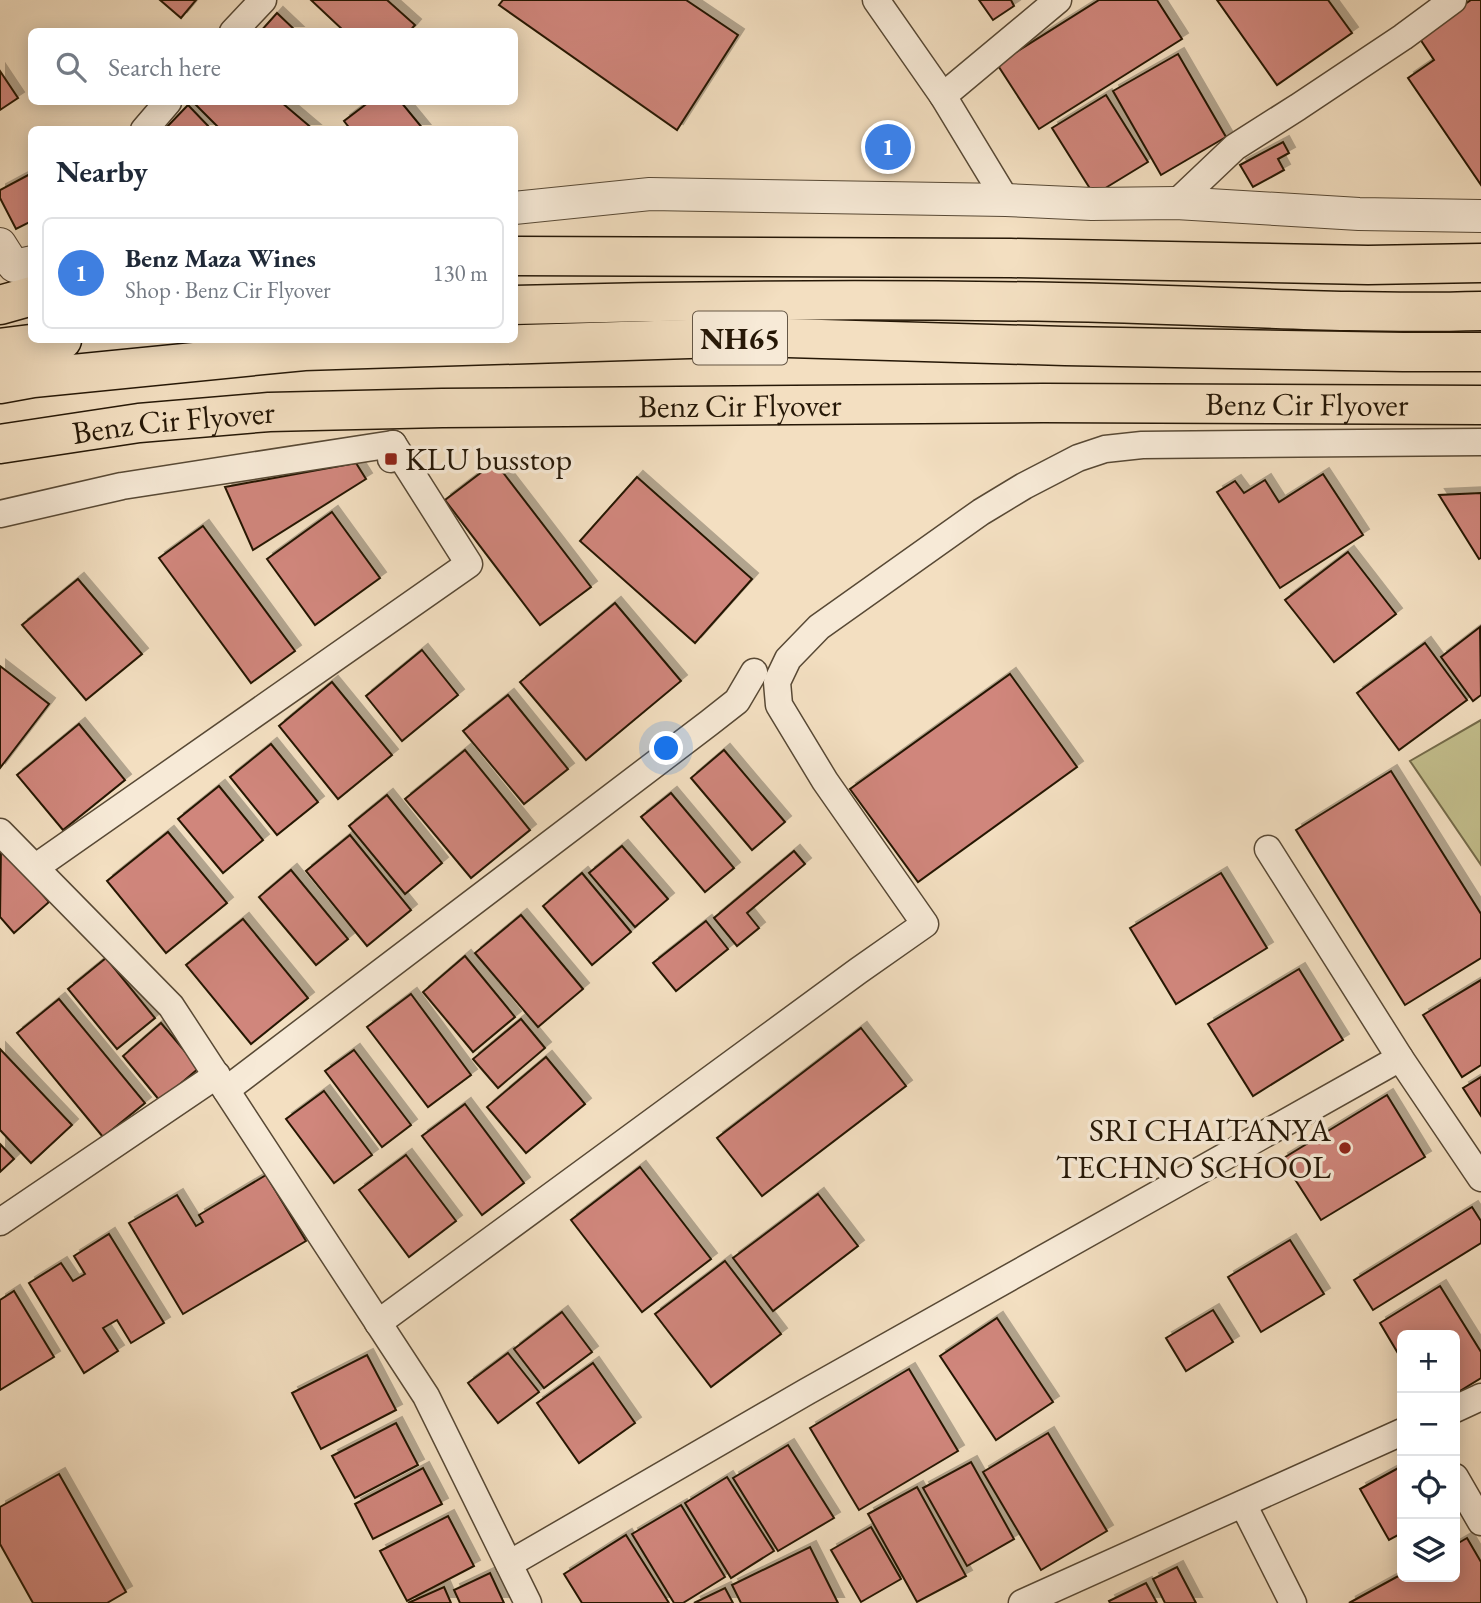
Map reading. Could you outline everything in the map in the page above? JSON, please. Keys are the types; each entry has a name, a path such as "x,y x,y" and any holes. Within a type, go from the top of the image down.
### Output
{"main road":[{"path":"518,256 1011,258 1368,265 1481,263"},
{"path":"0,305 15,268"},
{"name":"NH65","path":"518,305 696,300 1060,302 1416,313 1481,311"},
{"name":"NH65","path":"0,384 33,378 304,351 752,337 1065,346 1481,352"},
{"path":"0,348 39,343"},
{"name":"Benz Cir Flyover","path":"0,444 139,423 269,412 470,407 1481,405"}],"street":[{"path":"237,28 262,0"},
{"path":"876,0 943,96 1006,200"},
{"path":"943,96 1058,0"},
{"path":"1176,203 1234,147 1392,44 1453,0"},
{"path":"147,126 165,105"},
{"path":"518,208 650,194 1092,204 1176,203 1359,214 1481,216"},
{"path":"378,1324 858,971 925,925 825,781 779,705 777,682 788,659 819,627 981,512 1068,463 1105,449 1142,445 1481,442"},
{"path":"0,514 122,486 392,452 469,564 36,867"},
{"path":"0,1222 221,1083 728,708 737,701 754,672"},
{"path":"0,832 171,1006 425,1395 528,1603"},
{"path":"1268,849 1400,1058 1481,1178"},
{"path":"509,1564 806,1392 1400,1058"},
{"path":"1460,1407 1481,1397"},
{"path":"1029,1602 1397,1434"},
{"path":"1460,1486 1481,1522"},
{"path":"1243,1504 1293,1603"}],"shaded area":[{"path":"1481,720 1481,865 1410,761"}],"building":[{"path":"160,0 196,0 181,18"},
{"path":"311,0 387,0 415,25 412,28 341,28"},
{"path":"503,0 686,0 738,35 677,130 499,5"},
{"path":"979,0 1011,0 1014,6 993,20"},
{"path":"1099,0 1157,0 1182,39 1039,129 997,64"},
{"path":"1217,0 1328,0 1352,33 1277,85"},
{"path":"1471,0 1481,0 1481,185 1408,78 1434,60 1418,36"},
{"path":"277,13 293,28 264,28"},
{"path":"1178,54 1226,137 1161,175 1113,91"},
{"path":"0,71 18,98 0,110"},
{"path":"1106,95 1148,162 1094,195 1052,128"},
{"path":"188,105 208,126 168,126"},
{"path":"196,105 285,105 309,126 217,126"},
{"path":"365,105 403,105 421,126 348,126 344,121"},
{"path":"1283,142 1289,153 1278,159 1284,170 1253,187 1240,165"},
{"path":"28,175 28,223 16,229 0,198 0,190"},
{"path":"495,462 591,587 540,625 445,500"},
{"path":"356,463 366,479 253,550 225,487"},
{"path":"1323,474 1363,535 1280,588 1217,492 1235,481 1244,493 1265,480 1279,502"},
{"path":"637,477 752,579 695,643 580,541"},
{"path":"1481,493 1481,558 1479,559 1439,495"},
{"path":"332,512 380,578 315,625 267,559"},
{"path":"203,526 295,651 251,683 159,558"},
{"path":"1348,552 1396,614 1334,662 1285,600"},
{"path":"78,579 142,654 86,700 22,625"},
{"path":"615,603 681,681 586,760 520,682"},
{"path":"1480,627 1481,695 1473,701 1441,657"},
{"path":"1425,643 1467,700 1399,750 1357,693"},
{"path":"422,650 458,695 402,741 366,696"},
{"path":"0,666 49,704 0,768"},
{"path":"1010,674 1077,767 918,882 850,789"},
{"path":"332,682 392,755 338,799 279,726"},
{"path":"508,695 568,769 524,804 463,731"},
{"path":"79,724 125,780 63,830 17,775"},
{"path":"271,744 318,802 277,835 230,777"},
{"path":"465,750 530,830 471,878 405,799"},
{"path":"724,750 785,822 752,850 691,778"},
{"path":"1391,771 1481,914 1481,958 1405,1005 1296,830"},
{"path":"219,786 263,840 223,873 178,819"},
{"path":"671,793 734,868 705,892 641,817"},
{"path":"387,795 442,863 405,894 349,826"},
{"path":"168,832 227,903 166,953 107,881"},
{"path":"350,835 411,910 367,946 306,871"},
{"path":"622,846 668,899 635,927 589,873"},
{"path":"1,847 49,902 14,933 0,917"},
{"path":"794,851 805,864 747,913 759,928 737,946 714,918"},
{"path":"291,870 348,939 316,965 259,897"},
{"path":"582,873 631,932 592,965 543,906"},
{"path":"1221,873 1267,948 1176,1004 1130,928"},
{"path":"521,915 583,989 538,1027 475,953"},
{"path":"243,919 308,998 251,1044 186,965"},
{"path":"706,921 728,949 676,991 653,963"},
{"path":"465,956 515,1017 473,1052 423,992"},
{"path":"106,958 155,1018 117,1049 68,989"},
{"path":"1299,969 1343,1040 1253,1096 1208,1024"},
{"path":"1481,980 1481,1065 1462,1077 1423,1015"},
{"path":"411,994 471,1075 428,1107 367,1027"},
{"path":"59,999 145,1103 103,1137 17,1033"},
{"path":"521,1019 545,1048 498,1088 473,1059"},
{"path":"161,1023 199,1068 160,1101 123,1056"},
{"path":"861,1028 906,1086 762,1196 717,1138"},
{"path":"0,1049 72,1125 31,1163 0,1130"},
{"path":"354,1050 411,1125 382,1147 325,1071"},
{"path":"546,1057 585,1104 526,1153 487,1107"},
{"path":"1481,1077 1481,1116 1463,1088"},
{"path":"324,1091 372,1155 334,1183 286,1119"},
{"path":"1387,1095 1425,1157 1321,1220 1282,1159"},
{"path":"465,1104 524,1183 482,1215 422,1136"},
{"path":"0,1144 14,1159 0,1172"},
{"path":"406,1155 456,1221 409,1257 359,1190"},
{"path":"640,1167 711,1259 642,1312 571,1220"},
{"path":"266,1175 306,1241 183,1314 129,1223 177,1195 196,1226 203,1222 199,1215"},
{"path":"818,1194 858,1246 773,1311 733,1258"},
{"path":"1472,1207 1481,1221 1481,1243 1373,1310 1354,1280"},
{"path":"109,1234 164,1323 131,1343 117,1320 103,1328 118,1351 84,1373 29,1283 61,1263 73,1281 85,1274 74,1256"},
{"path":"1290,1240 1324,1294 1261,1332 1228,1277"},
{"path":"725,1261 781,1334 711,1387 655,1314"},
{"path":"1440,1286 1481,1352 1481,1378 1460,1391 1460,1330 1397,1330 1397,1352 1380,1323"},
{"path":"14,1291 54,1357 0,1390 0,1300"},
{"path":"1213,1310 1233,1342 1186,1371 1166,1338"},
{"path":"562,1312 592,1352 544,1388 514,1349"},
{"path":"997,1318 1053,1402 996,1440 940,1356"},
{"path":"508,1353 539,1392 498,1423 468,1383"},
{"path":"367,1355 396,1410 321,1449 292,1393"},
{"path":"593,1363 635,1423 579,1463 537,1403"},
{"path":"909,1369 958,1451 859,1510 810,1428"},
{"path":"396,1423 418,1465 355,1498 332,1456"},
{"path":"1048,1433 1107,1531 1041,1570 983,1472"},
{"path":"788,1445 834,1518 778,1551 733,1478"},
{"path":"971,1462 1014,1539 967,1566 923,1488"},
{"path":"423,1468 442,1504 373,1539 355,1504"},
{"path":"1397,1469 1397,1536 1389,1540 1360,1489"},
{"path":"59,1474 126,1592 107,1603 33,1603 0,1544 0,1507"},
{"path":"727,1477 774,1551 731,1578 685,1503"},
{"path":"917,1487 966,1576 917,1602 868,1514"},
{"path":"681,1505 725,1577 683,1603 674,1603 632,1534"},
{"path":"448,1516 474,1566 407,1601 380,1551"},
{"path":"871,1527 901,1579 861,1602 831,1550"},
{"path":"626,1535 669,1603 582,1603 564,1574"},
{"path":"1467,1538 1481,1562 1481,1603 1349,1603 1397,1577 1397,1582 1460,1582 1460,1542"},
{"path":"810,1547 838,1603 741,1603 732,1585"},
{"path":"1177,1567 1196,1603 1165,1603 1153,1579"},
{"path":"490,1573 504,1603 460,1603 454,1590"},
{"path":"1146,1583 1157,1603 1110,1603 1109,1601"},
{"path":"444,1587 451,1603 408,1603"},
{"path":"725,1588 733,1603 694,1603"}],"place":[{"name":"Benz Maza Wines","path":"888,147"},
{"name":"KLU busstop","path":"391,459"},
{"name":"SRI CHAITANYA TECHNO SCHOOL","path":"1345,1148"}]}
